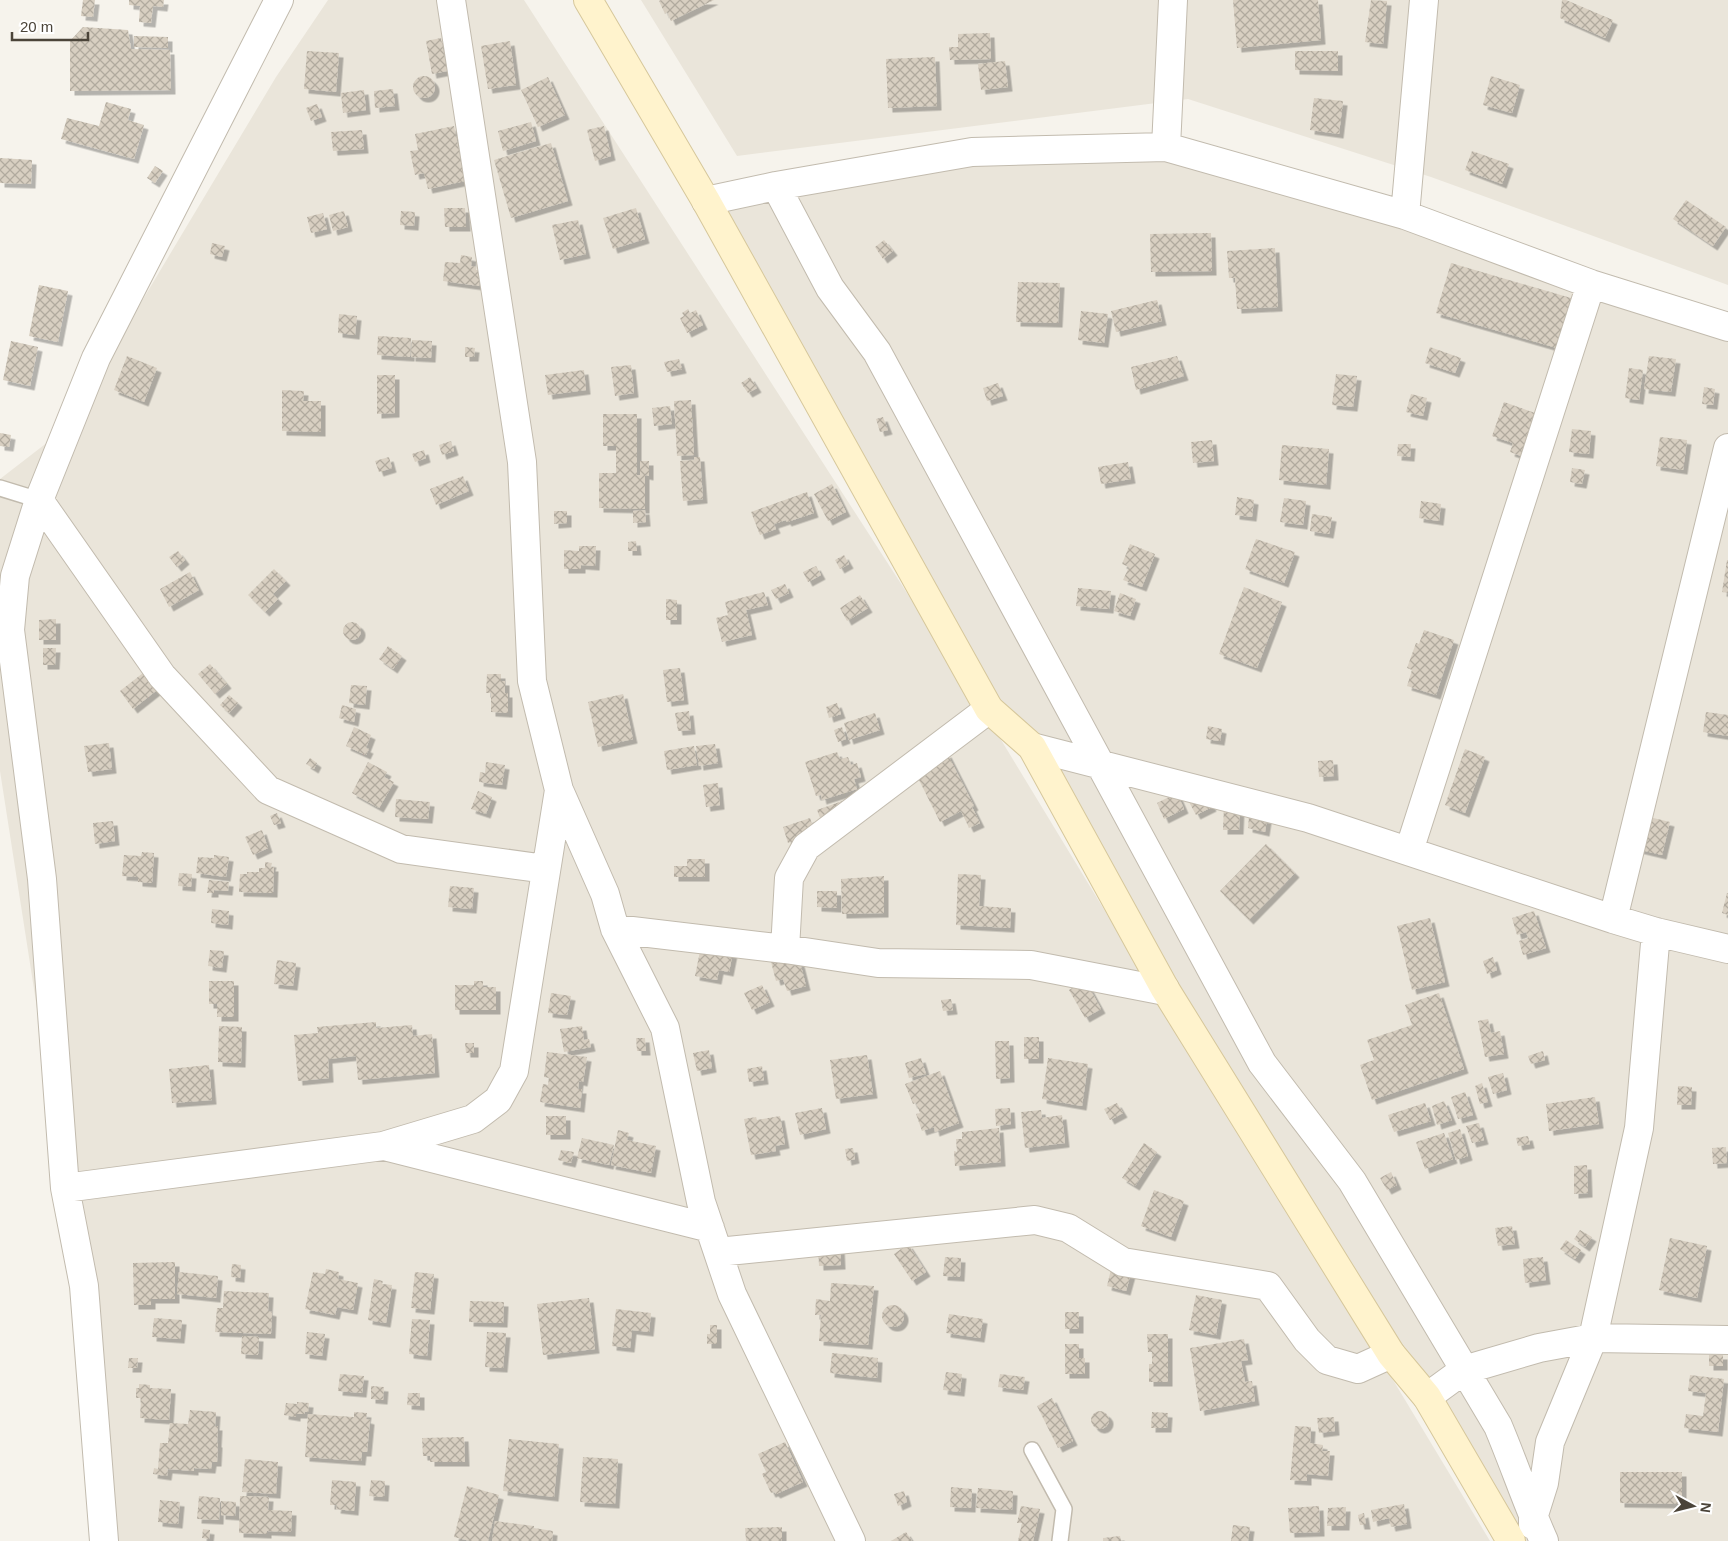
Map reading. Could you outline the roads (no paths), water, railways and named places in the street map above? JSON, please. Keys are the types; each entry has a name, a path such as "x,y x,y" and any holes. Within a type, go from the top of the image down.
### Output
{"street":[{"path":"104,1541 84,1286 65,1188 42,879 10,630 15,576 39,500 96,358 279,0"},
{"path":"451,0 522,462 532,681 559,790 605,894 614,929 664,1028 701,1202 732,1294 851,1541"},
{"path":"588,0 706,201 989,709 1032,747 1165,989 1391,1354 1427,1397 1511,1541"},
{"path":"1166,147 1173,0"},
{"path":"1405,214 1424,0"},
{"path":"706,201 776,186 972,152 1166,147 1405,214 1591,284 1728,327"},
{"path":"776,186 830,288 877,352 1262,1063 1352,1181 1498,1426 1516,1468 1536,1533"},
{"path":"1409,851 1591,284"},
{"path":"1613,919 1728,448"},
{"path":"39,500 162,676 268,790 401,849 546,869"},
{"path":"784,949 790,878 806,847 989,709"},
{"path":"1032,747 1308,818 1613,919 1656,932 1728,949"},
{"path":"65,1188 383,1146 473,1119 498,1100 514,1071 559,790"},
{"path":"614,929 784,949 878,963 1031,965 1160,990 1165,989"},
{"path":"1536,1533 1550,1442 1593,1338 1639,1128 1656,932"},
{"path":"383,1146 714,1240 1035,1220 1068,1228 1123,1262 1268,1286 1307,1340 1327,1360 1358,1369 1391,1354"},
{"path":"1427,1397 1464,1370 1539,1348 1593,1338 1728,1340"}],"lane":[{"path":"0,488 39,500"},
{"path":"1032,1450 1064,1508 1060,1541"}]}
